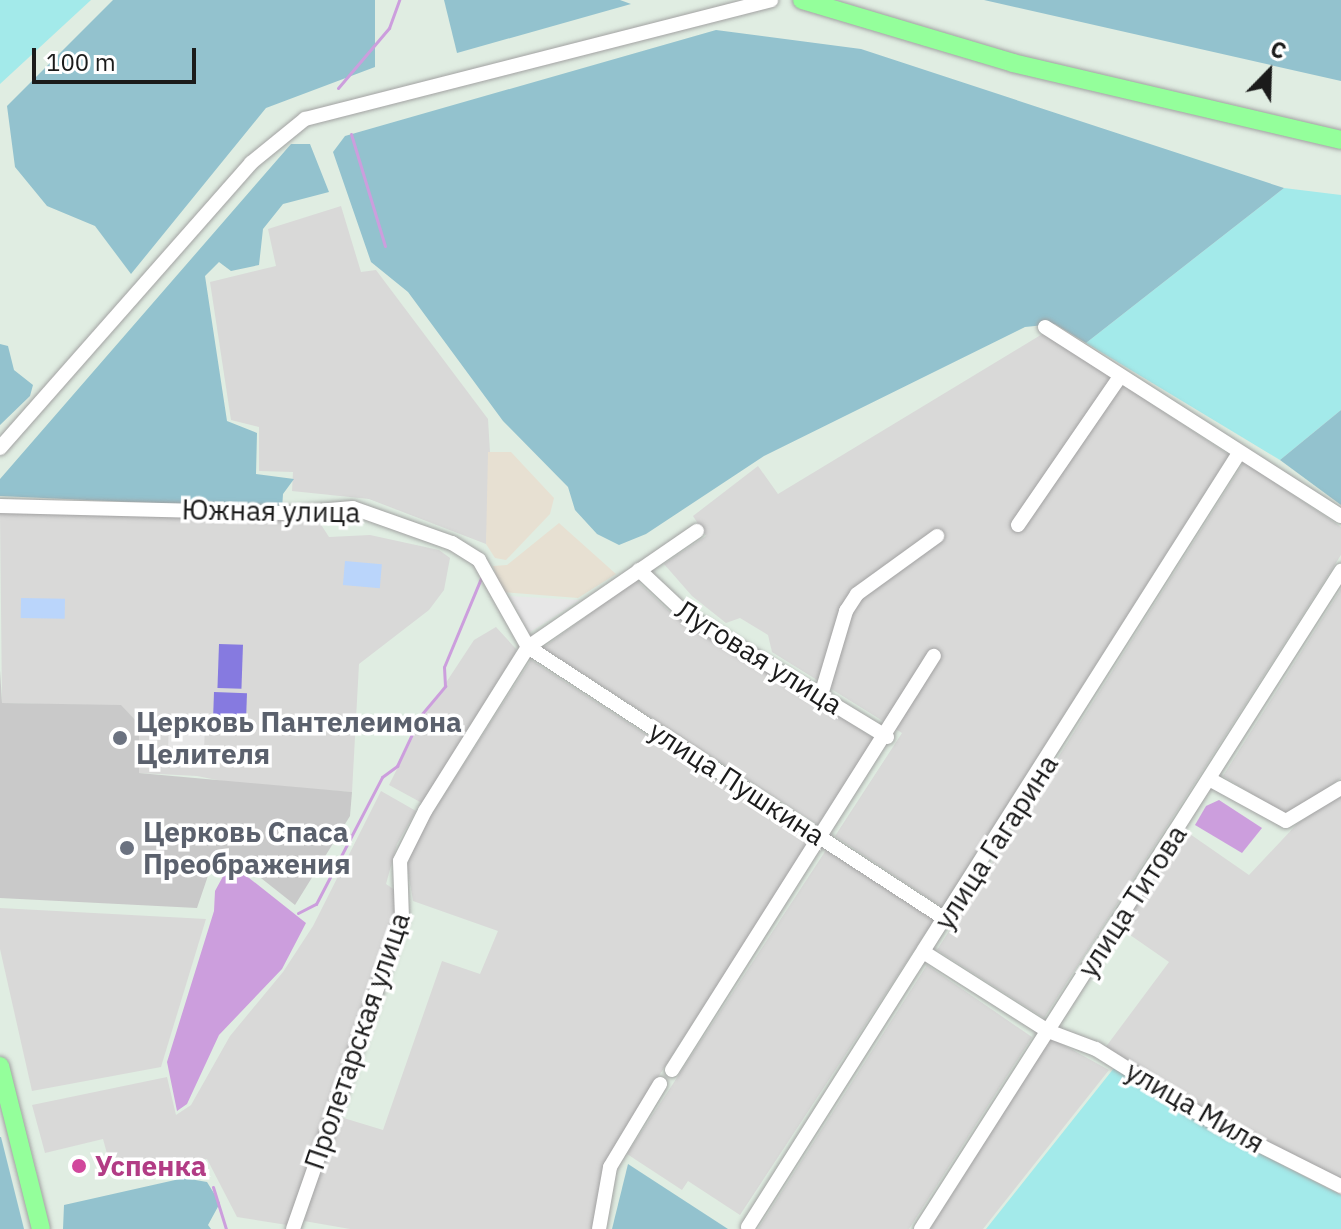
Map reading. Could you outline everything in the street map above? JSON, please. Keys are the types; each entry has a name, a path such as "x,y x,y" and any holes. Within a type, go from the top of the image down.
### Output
{"main road":[{"path":"802,0 843,7 1013,63 1341,140"},
{"path":"0,1066 7,1118 41,1229"}],"street":[{"path":"0,448 251,163 305,119 734,5 771,0"},
{"path":"1045,327 1119,378 1341,516"},
{"path":"1018,525 1119,378"},
{"name":"улица Гагарина","path":"748,1227 925,953 1239,453"},
{"name":"Южная улица","path":"0,506 293,513 353,508 379,513 452,543 479,560 528,647"},
{"path":"528,647 697,531"},
{"path":"821,695 846,611 857,594 937,536"},
{"name":"Луговая улица","path":"639,570 688,616 887,737"},
{"name":"улица Титова","path":"921,1229 1211,780 1341,571"},
{"name":"улица Пушкина","path":"528,647 946,919"},
{"name":"Пролетарская улица","path":"294,1229 402,918 403,851 528,647"},
{"path":"672,1070 887,737 934,656"},
{"path":"1211,780 1286,821 1341,788"},
{"path":"925,953 1048,1031"},
{"name":"улица Миля","path":"1048,1031 1096,1049 1209,1120 1341,1186"},
{"path":"599,1229 610,1167 660,1084"}],"shaded area":[{"path":"0,0 91,0 0,84"},
{"path":"113,0 375,0 375,67 266,108 131,274 95,226 47,206 15,167 7,106"},
{"path":"444,0 620,0 631,4 457,53"},
{"path":"984,0 1341,0 1341,81"},
{"path":"716,30 861,49 1284,188 1086,343 1055,324 1025,327 764,456 646,534 619,545 597,534 575,510 568,487 503,421 408,292 371,262 333,152 345,136"},
{"path":"291,144 310,144 329,192 283,204 263,229 259,265 231,271 219,262 205,276 227,421 257,433 256,474 294,479 283,494 282,509 0,496 0,479"},
{"path":"1284,188 1341,195 1341,410 1280,460 1086,343"},
{"path":"341,206 361,272 376,270 488,419 491,469 486,544 369,499 292,491 293,472 259,471 259,427 231,420 210,282 276,266 268,229"},
{"path":"1044,333 1229,455 942,907 835,836 902,733 772,652 768,635 740,618 726,623 692,596 664,564 706,536 693,516 758,466 778,494"},
{"path":"0,344 8,346 14,370 33,385 30,396 0,425"},
{"path":"1341,410 1341,505 1280,460"},
{"path":"488,452 511,452 554,498 550,514 506,560 495,558 486,544"},
{"path":"1244,462 1341,527 1341,555 1044,1018 937,950"},
{"path":"0,512 318,520 329,537 370,535 439,550 450,558 444,590 429,610 359,664 352,792 237,784 197,776 139,773 139,724 121,706 2,703"},
{"path":"559,523 616,574 578,598 501,592 493,566 507,565"},
{"path":"345,561 382,564 380,588 343,585"},
{"path":"636,580 669,611 874,738 818,825 543,648"},
{"path":"1341,589 1341,778 1290,814 1283,813 1223,776"},
{"path":"509,596 580,600 529,633"},
{"path":"21,598 65,599 65,619 21,618"},
{"path":"496,627 517,650 422,803 389,785 422,719 474,640"},
{"path":"219,644 243,645 241,689 217,688"},
{"path":"531,660 810,841 617,1141 595,1229 350,1229 304,1221 337,1116 383,1130 442,961 480,974 498,931 413,901 407,865 422,829"},
{"path":"0,670 2,703 121,705 139,724 139,773 352,792 350,816 295,905 252,871 225,861 211,867 197,908 0,898"},
{"path":"214,692 247,693 246,718 213,717"},
{"path":"169,723 205,724 204,759 168,758"},
{"path":"381,791 416,811 397,844 386,884 395,890 396,913 287,1225 237,1217 207,1159 114,1179 103,1139 45,1153 32,1105 167,1077 176,1115 191,1105 230,1036 283,972 313,926"},
{"path":"1341,793 1341,1179 1216,1119 1105,1048 1169,962 1120,928 1187,832 1249,875 1297,824"},
{"path":"1219,800 1262,828 1242,853 1195,825 1206,806"},
{"path":"826,850 934,920 740,1215 688,1181 682,1190 627,1154"},
{"path":"227,869 239,870 306,923 282,969 219,1035 187,1104 177,1111 167,1062 214,911 215,891"},
{"path":"0,908 206,919 161,1067 32,1091 0,949"},
{"path":"927,965 1032,1037 909,1229 758,1229"},
{"path":"1051,1038 1109,1070 983,1229 930,1229"},
{"path":"1114,1068 1204,1125 1341,1195 1341,1229 986,1229"},
{"path":"1,1137 24,1229 0,1229"},
{"path":"628,1164 728,1229 612,1229"},
{"path":"184,1178 207,1182 220,1203 208,1225 211,1229 63,1229 64,1205"}],"waterway":[{"path":"338,88 389,28 399,0"},
{"path":"351,134 385,246"},
{"path":"298,913 316,904 382,777 397,766 421,715 445,686 444,667 481,578"},
{"path":"213,1187 226,1229"}],"place":[{"name":"Церковь Пантелеимона Целителя","path":"120,738"},
{"name":"Церковь Спаса Преображения","path":"127,848"},
{"name":"Успенка","path":"79,1166"}]}
